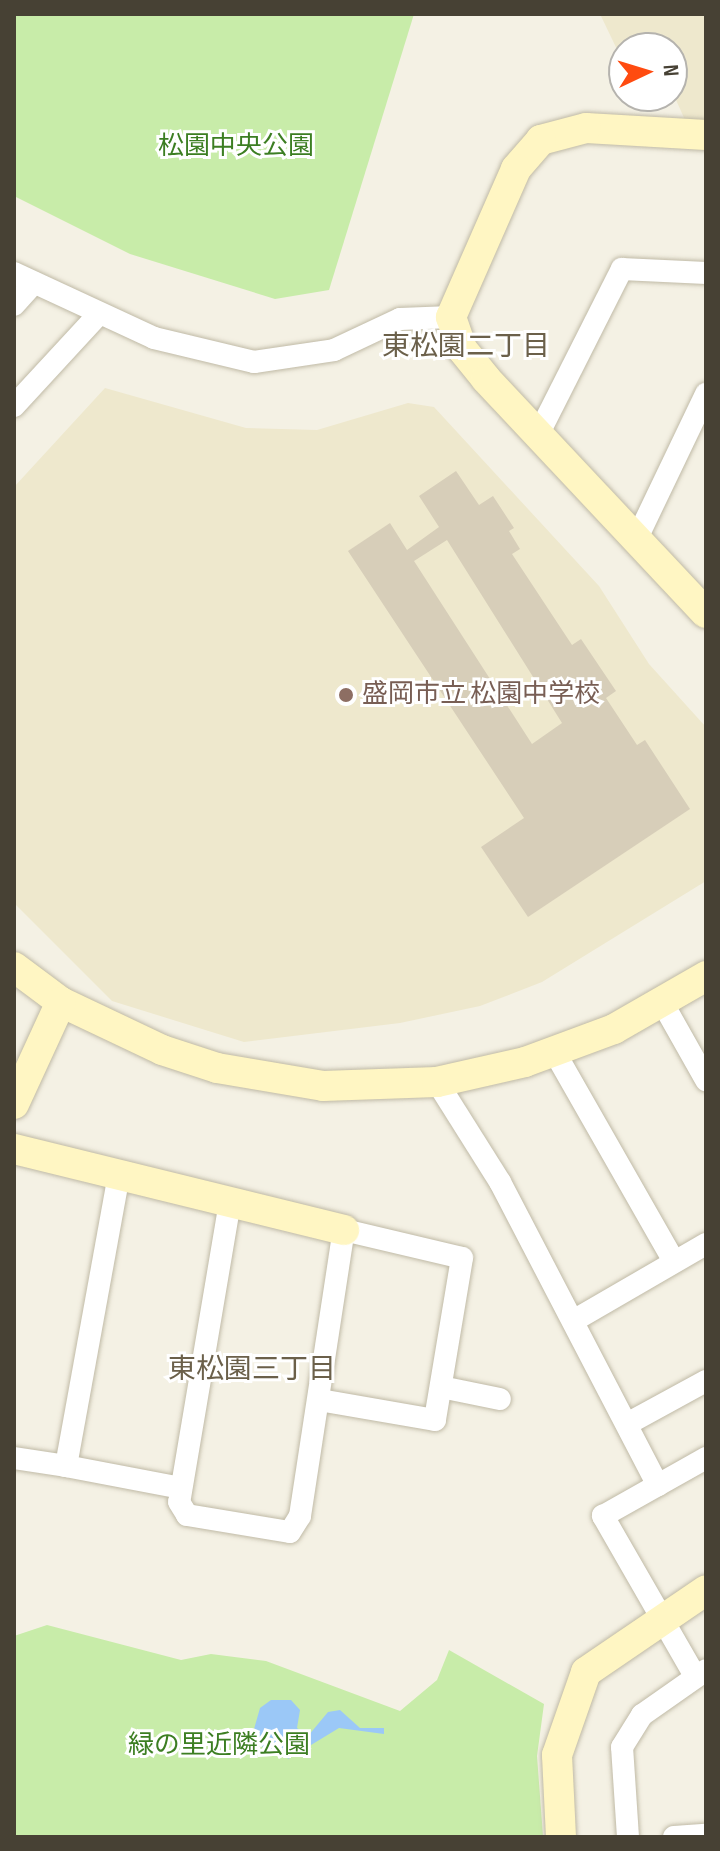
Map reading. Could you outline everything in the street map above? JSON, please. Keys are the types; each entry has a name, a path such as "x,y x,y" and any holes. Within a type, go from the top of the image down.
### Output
{"street":[{"path":"706,135 586,128 541,140 516,169 451,317 462,349 538,435 706,613"},
{"path":"538,435 622,269 706,273"},
{"path":"14,305 24,278 98,315 154,338 254,362 334,350 400,319 451,317"},
{"path":"14,406 98,315"},
{"path":"637,538 706,394"},
{"path":"14,967 61,1002 217,1068 323,1086 437,1082 554,1051 614,1029 706,976"},
{"path":"14,1104 61,1002"},
{"path":"662,1002 706,1080"},
{"path":"554,1051 674,1261"},
{"path":"437,1082 573,1321 658,1485"},
{"path":"14,1149 462,1258 435,1420 319,1400"},
{"path":"66,1466 119,1175"},
{"path":"230,1202 179,1502 187,1515 290,1532 300,1516 344,1230"},
{"path":"573,1321 706,1244"},
{"path":"627,1424 706,1381"},
{"path":"441,1387 500,1399"},
{"path":"14,1458 181,1488"},
{"path":"628,1837 622,1747 642,1715 700,1673 659,1616 603,1516 706,1458"},
{"path":"561,1837 557,1755 571,1700 586,1672 659,1616 706,1590"},
{"path":"674,1837 706,1835"}],"shaded area":[{"path":"600,14 706,14 706,120 685,120 681,112 688,112 688,32 609,32"},
{"name":"盛岡市立 松園中学校","path":"105,388 246,428 317,430 408,403 434,407 599,586 649,664 705,726 706,881 542,982 480,1006 400,1023 244,1042 112,1001 14,903 14,487"}],"green space":[{"name":"松園中央公園","path":"14,14 414,14 329,290 275,299 130,254 14,196"},
{"name":"緑の里近隣公園","path":"47,1625 181,1660 211,1654 266,1661 400,1711 437,1680 449,1650 544,1704 537,1756 543,1836 14,1837 14,1636"}],"water":[{"path":"271,1700 291,1700 300,1710 297,1728 308,1736 328,1712 340,1710 360,1728 384,1728 384,1734 339,1728 288,1759 286,1752 263,1748 254,1729 260,1708"}],"building":[{"path":"456,471 479,505 493,496 514,528 509,531 520,549 512,554 572,645 581,639 616,691 606,698 637,745 645,740 690,809 528,917 481,847 524,818 348,551 390,523 407,550 439,527 419,496","holes":["447,540 562,723 532,744 414,561"]}],"place":[{"name":"盛岡市立 松園中学校","path":"346,695"}],"district":[{"name":"東松園二丁目","path":"466,347"},
{"name":"東松園三丁目","path":"252,1370"}]}
